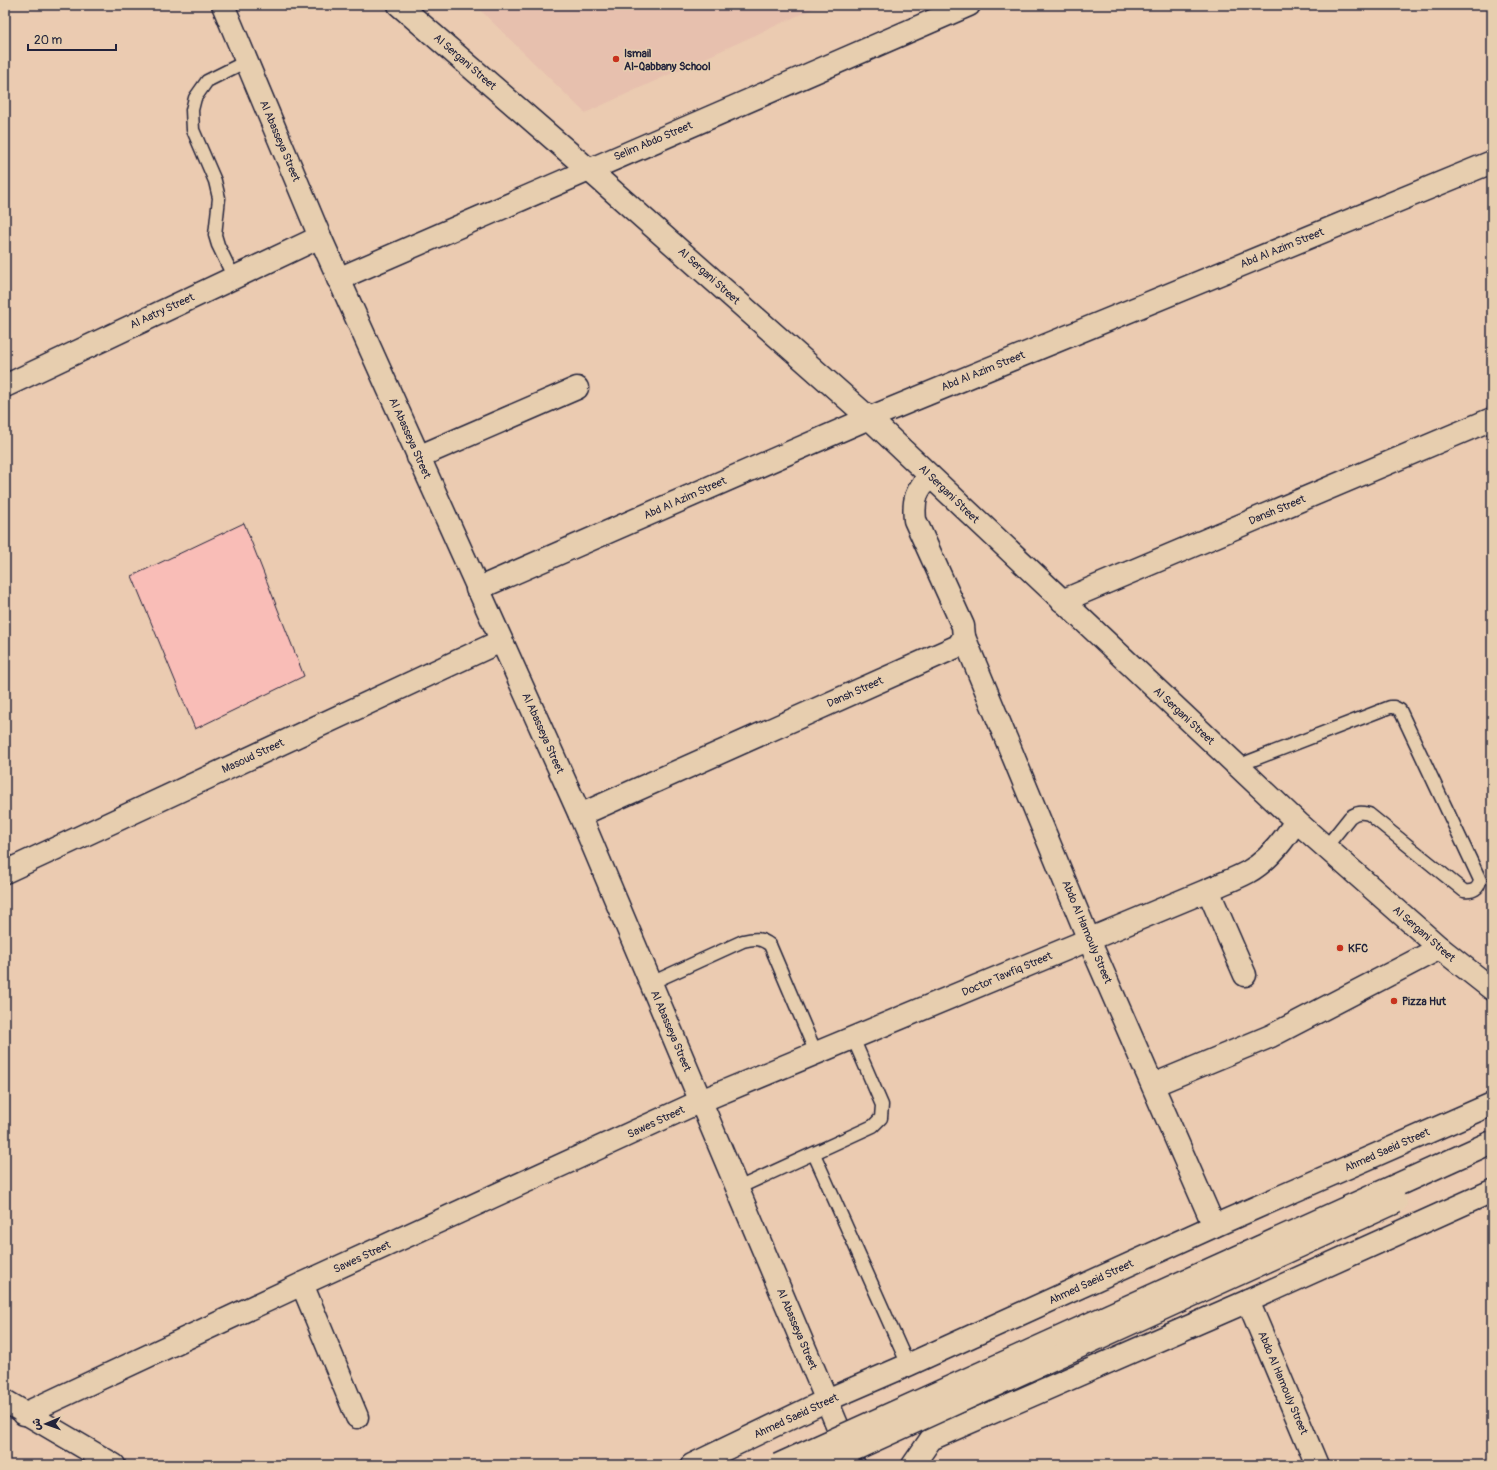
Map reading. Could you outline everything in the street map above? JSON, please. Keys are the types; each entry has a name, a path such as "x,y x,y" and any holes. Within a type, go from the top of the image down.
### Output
{"street":[{"name":"Al Abasseya Street","path":"223,5 338,279 580,815 854,1465"},
{"name":"Al Sergani Street","path":"399,5 588,169 869,418 1296,820 1440,948 1492,989"},
{"name":"Selim Abdo Street","path":"338,279 588,169 969,5"},
{"name":"Abd Al Azim Street","path":"477,589 869,418 1492,162"},
{"name":"Al Aatry Street","path":"5,386 320,237"},
{"path":"418,457 577,388"},
{"name":"Dansh Street","path":"1062,601 1492,419"},
{"path":"930,476 922,484 916,496 914,507 915,520 964,626 964,637"},
{"name":"Dansh Street","path":"580,815 958,646 964,637"},
{"name":"Abdo Al Hamouly Street","path":"964,637 1089,940 1214,1226"},
{"name":"Masoud Street","path":"5,872 501,641"},
{"name":"Doctor Tawfiq Street","path":"701,1101 1089,940 1248,872 1262,861 1287,835 1296,820"},
{"path":"1208,890 1245,975"},
{"path":"1153,1085 1271,1036 1440,948"},
{"name":"Sawes Street","path":"24,1414 302,1284 701,1101"},
{"name":"Ahmed Saeid Street","path":"692,1465 827,1400 908,1365 1214,1226 1492,1104"},
{"path":"778,1465 1492,1142"},
{"path":"820,1465 1492,1158"},
{"path":"913,1465 931,1439 1248,1301 1492,1191"},
{"path":"302,1284 357,1417"},
{"name":"Abdo Al Hamouly Street","path":"1248,1301 1317,1465"},
{"path":"5,1402 114,1465"}],"lane":[{"path":"234,278 215,236 219,198 215,181 193,130 192,110 195,98 206,81 247,61"},
{"path":"1238,766 1390,707 1397,708 1400,710 1480,880 1479,885 1475,890 1470,892 1464,891 1369,814 1363,812 1355,813 1350,816 1326,847"},
{"path":"651,983 743,941 753,938 762,940 770,945 816,1053"},
{"path":"738,1188 873,1126 881,1118 882,1105 853,1038"},
{"path":"814,1154 908,1365"}],"shaded area":[{"name":"Ismail Al-Qabbany School","path":"475,5 821,5 585,113"}],"building":[{"path":"244,523 304,676 195,729 132,576"}],"place":[{"name":"Ismail Al-Qabbany School","path":"616,59"},
{"name":"KFC","path":"1340,948"},
{"name":"Pizza Hut","path":"1394,1001"}]}
